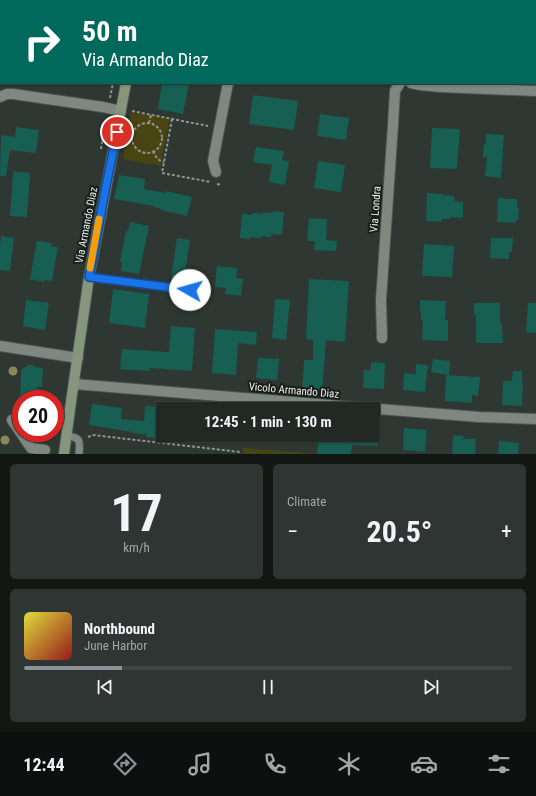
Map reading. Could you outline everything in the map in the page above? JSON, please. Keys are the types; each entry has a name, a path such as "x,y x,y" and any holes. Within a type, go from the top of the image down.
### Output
{"street":[{"name":"Via Armando Diaz","path":"64,454 89,277 125,111 126,84"},
{"path":"216,172 213,162 228,84"},
{"name":"Via Londra","path":"382,338 381,300 393,125 396,91 400,84"},
{"path":"416,84 536,91"},
{"path":"0,97 7,94 13,94 125,111"},
{"path":"0,346 78,358"},
{"name":"Vicolo Armando Diaz","path":"74,384 333,406 536,420"},
{"path":"25,442 30,451 45,450"}],"lane":[{"name":"Via Armando Diaz","path":"89,277 190,290"},
{"path":"66,436 78,438 80,442 79,454"}],"path":[{"path":"125,111 212,126"},
{"path":"149,123 151,115"},
{"path":"172,119 162,173 222,185"},
{"path":"149,123 158,128 162,137 159,147 153,151 145,153 136,148 132,139 135,129 149,123"},
{"path":"153,151 159,161 164,162"},
{"path":"80,442 93,434 240,452 240,454"}],"shaded area":[{"path":"131,112 170,119 160,166 123,159"},
{"path":"243,448 318,454 243,454"}],"building":[{"path":"162,84 189,84 183,114 158,109"},
{"path":"253,95 298,101 294,130 249,124"},
{"path":"320,114 349,118 346,140 317,136"},
{"path":"16,127 39,130 36,153 10,150 6,176 0,176 1,135 15,137"},
{"path":"432,128 460,129 457,169 430,168"},
{"path":"486,134 504,135 501,178 485,176 487,157 483,157 484,144 486,144"},
{"path":"256,147 284,151 282,160 289,161 285,185 269,182 272,165 253,162"},
{"path":"318,161 345,165 341,192 314,188"},
{"path":"13,171 30,173 27,217 10,216"},
{"path":"119,175 145,179 144,189 166,193 166,191 192,197 187,216 161,210 162,209 154,206 114,199"},
{"path":"427,193 454,196 454,201 463,202 463,218 450,217 450,219 442,219 442,222 426,221"},
{"path":"498,198 517,199 517,207 519,207 518,220 516,220 516,223 497,222"},
{"path":"273,211 284,212 282,235 271,234 271,237 250,237 250,239 240,238 242,214 263,214 263,212 273,213"},
{"path":"309,218 327,219 326,240 337,241 336,251 314,250 315,241 307,241"},
{"path":"130,222 149,226 139,274 121,271 122,262 120,262 126,231 128,231"},
{"path":"1,236 14,238 10,271 0,270"},
{"path":"177,238 190,240 184,280 171,278"},
{"path":"491,238 513,238 512,252 509,252 509,259 490,258"},
{"path":"37,241 52,243 51,246 58,247 52,281 45,280 44,282 30,279"},
{"path":"424,244 454,246 452,277 422,276"},
{"path":"217,266 237,268 236,278 243,279 241,296 225,294 226,288 215,287"},
{"path":"309,279 349,281 345,342 326,340 322,394 302,393 304,360 313,360 313,340 306,339"},
{"path":"113,289 149,294 145,328 109,323"},
{"path":"275,299 290,300 286,340 272,338"},
{"path":"26,300 49,303 45,330 23,326"},
{"path":"420,300 446,301 445,320 448,320 448,341 422,340 423,320 421,320"},
{"path":"474,303 500,303 500,324 502,324 503,343 476,343 476,315 474,315"},
{"path":"528,303 536,303 536,333 526,332"},
{"path":"171,326 195,328 192,371 150,368 150,371 120,369 122,349 169,352"},
{"path":"215,329 257,332 256,345 238,343 236,375 212,373"},
{"path":"258,358 279,359 277,380 256,378"},
{"path":"433,359 450,361 449,375 431,372"},
{"path":"371,362 385,363 384,389 363,388 364,370 371,370"},
{"path":"416,364 428,365 425,392 403,390 404,373 416,374"},
{"path":"28,365 43,368 42,387 37,387 37,390 20,390 21,370"},
{"path":"513,371 522,371 522,406 502,405 503,381 512,381"},
{"path":"446,375 480,377 478,396 472,395 472,403 445,401"},
{"path":"92,404 122,408 121,419 144,421 145,406 156,407 156,438 146,437 146,434 89,425"},
{"path":"404,428 427,430 425,452 403,450"},
{"path":"453,435 464,436 463,439 476,439 475,454 452,454"},
{"path":"499,441 519,443 518,454 498,454"},
{"path":"318,442 378,442 378,446 352,445 351,454 317,454"}],"slow traffic":[{"path":"90,268 99,219"}],"route":[{"path":"117,132 89,277 190,290"}]}
